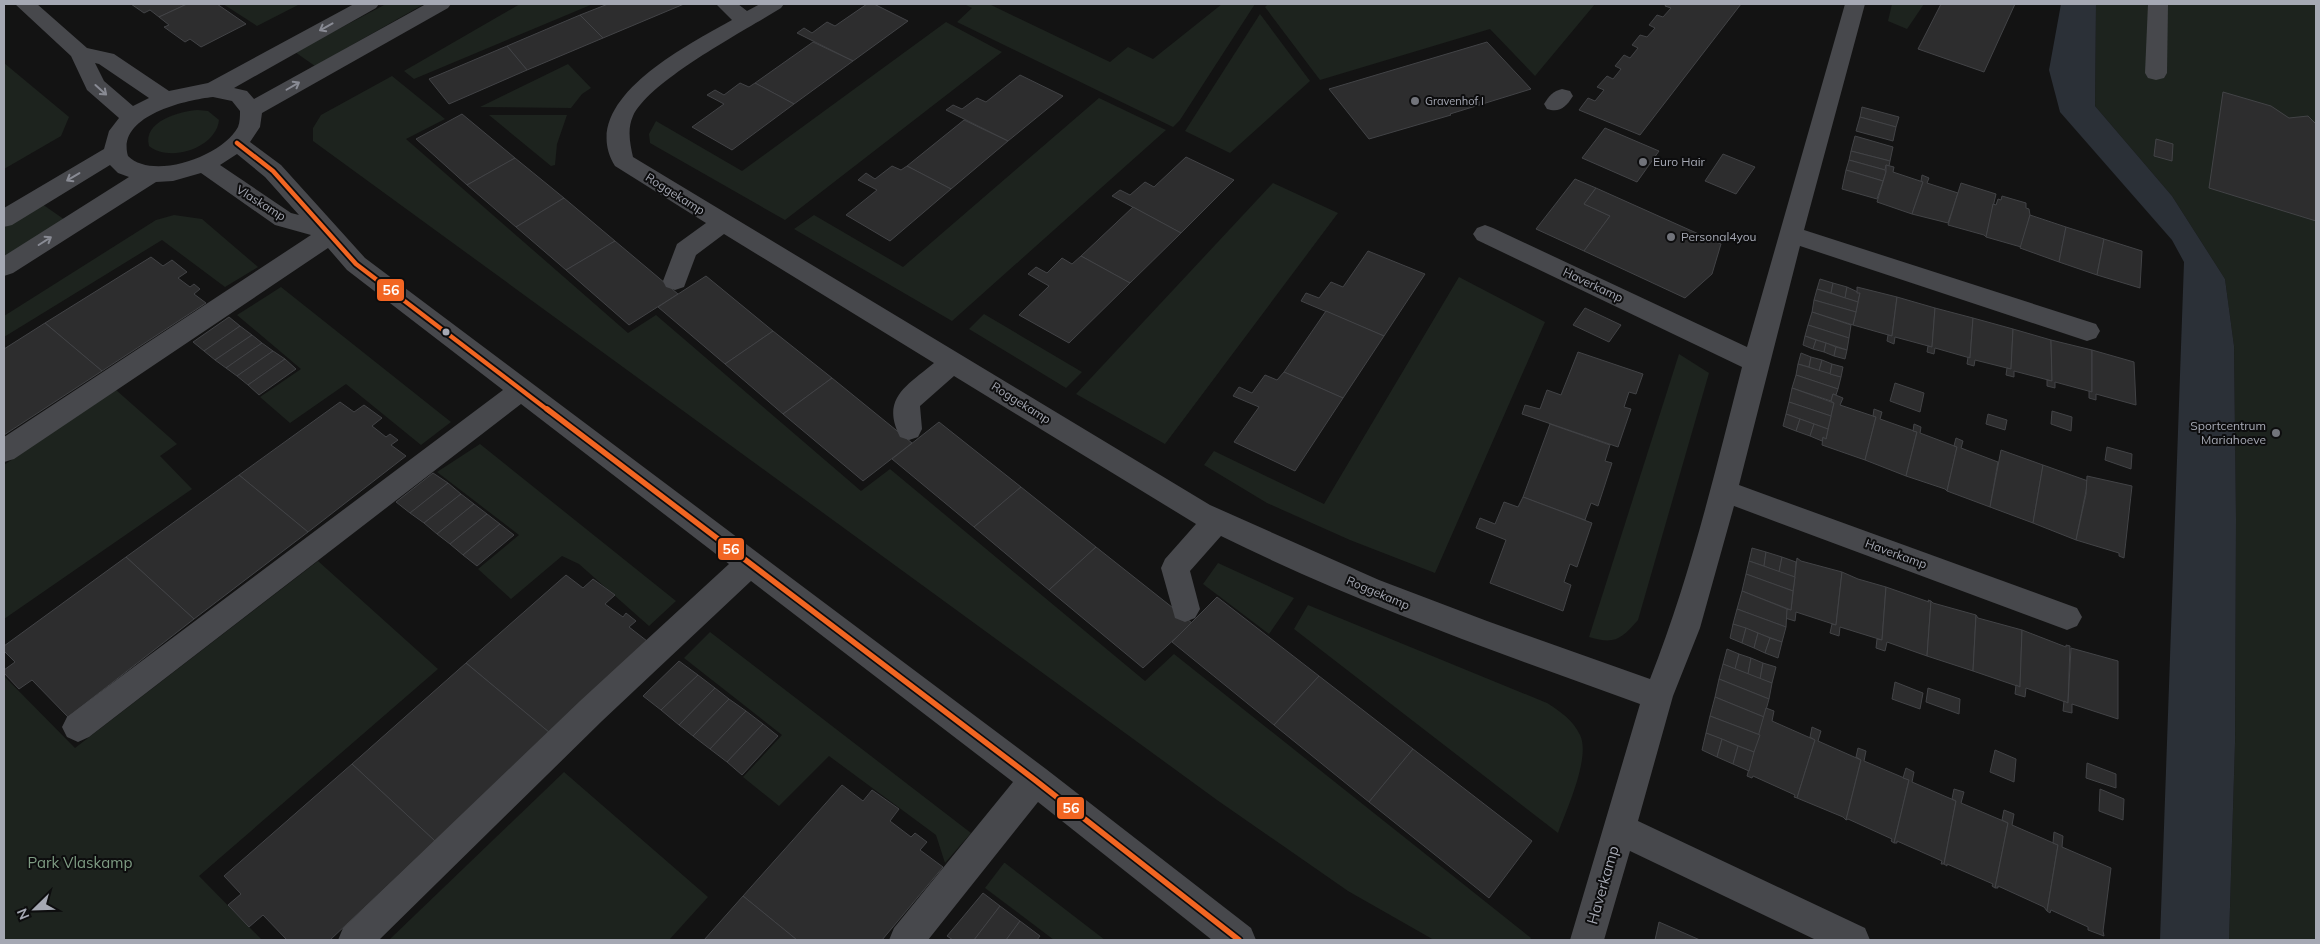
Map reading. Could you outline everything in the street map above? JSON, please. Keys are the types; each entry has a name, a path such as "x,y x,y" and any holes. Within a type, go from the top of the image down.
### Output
{"street":[{"path":"25,4 80,53 95,85 133,118"},
{"path":"214,90 369,4"},
{"path":"251,110 441,4"},
{"path":"726,4 746,21"},
{"name":"Roggekamp","path":"774,4 661,75 636,95 623,112 616,133 623,160 722,223 1217,521 1266,546 1430,614 1658,696"},
{"name":"Haverkamp","path":"1587,940 1658,696 1686,628 1724,491 1756,362 1793,234 1855,4"},
{"path":"2156,73 2158,4"},
{"path":"80,53 106,59 165,100"},
{"path":"214,90 239,96 251,110 251,121 247,132 237,143 203,164 186,170 152,174 137,172 126,167 118,160 114,152 116,141 133,118 165,100 198,91 214,90"},
{"name":"Vlaskamp","path":"237,143 273,171 356,264 520,391 1035,780 1238,940"},
{"path":"4,218 114,152"},
{"name":"Vlaskamp","path":"203,164 283,219 327,233"},
{"path":"4,267 152,174"},
{"path":"675,281 686,250 722,223"},
{"path":"4,451 327,233"},
{"name":"Haverkamp","path":"1485,234 1756,362"},
{"path":"1793,234 2087,331"},
{"path":"909,429 906,403 953,361"},
{"path":"78,727 520,391"},
{"name":"Haverkamp","path":"1724,491 2066,617"},
{"path":"1185,609 1175,568 1217,521"},
{"path":"355,940 591,711 750,563"},
{"path":"906,940 1035,780"},
{"name":"Haverkamp","path":"1619,829 1853,940"}],"green space":[{"path":"223,4 300,4 257,26"},
{"path":"386,4 424,4 315,66 295,52"},
{"path":"520,4 593,4 414,79 404,71"},
{"path":"964,4 989,4 1110,62 1128,47 1153,59 1222,4 1255,4 1180,120 1173,127 957,22 972,8"},
{"path":"1268,4 1595,4 1535,76 1490,29 1320,80 1265,7"},
{"path":"1892,4 1924,4 1907,29 1888,21"},
{"name":"Sportcentrum Mariahoeve","path":"2096,4 2316,4 2316,940 2229,940 2235,743 2236,519 2234,346 2225,279 2172,196 2095,106"},
{"path":"1260,14 1310,81 1230,153 1185,131"},
{"path":"946,22 1002,52 785,220 650,143 649,134 656,121 742,171"},
{"path":"4,63 69,117 61,136 4,169"},
{"path":"568,64 591,88 582,94 571,108 480,107"},
{"path":"392,76 445,119 406,139 628,333 656,315 861,491 890,469 1145,681 1174,654 1531,938 1530,940 1434,940 1348,891 1217,800 313,141 313,128 321,115"},
{"path":"1099,98 1166,130 952,321 794,229 814,215 903,267"},
{"path":"198,110 208,111 219,120 216,130 201,145 180,153 158,151 149,146 148,137 151,130 157,124 173,115"},
{"path":"489,115 567,115 557,144 555,165 551,166"},
{"path":"1273,183 1338,213 1165,444 1076,394"},
{"path":"42,204 65,220 4,258 4,228"},
{"path":"174,215 202,219 258,267 225,287 162,240 4,337 4,316 156,220"},
{"path":"1459,277 1545,322 1435,573 1350,540 1267,503 1204,465 1214,451 1324,504"},
{"path":"281,287 451,422 421,445 346,384 290,423 260,397 301,369 237,315"},
{"path":"984,314 1082,372 1066,388 969,329"},
{"path":"1679,354 1709,373 1638,620 1627,632 1617,639 1605,640 1589,637"},
{"path":"116,390 177,444 160,456 192,489 4,619 4,465"},
{"path":"480,444 676,601 649,626 579,564 562,556 511,599 478,569 519,535 437,472"},
{"name":"Park Vlaskamp","path":"318,561 438,669 199,876 262,940 4,940 4,676 75,748"},
{"path":"1218,563 1294,598 1269,634 1203,584"},
{"path":"1308,605 1547,703 1566,717 1574,725 1583,745 1580,770 1558,833 1294,629"},
{"path":"710,632 971,833 945,863 936,835 829,756 779,806 743,777 782,735 684,658"},
{"path":"564,772 708,897 669,940 389,940"},
{"path":"1004,863 1105,940 1054,940 985,888"}],"shaded area":[{"path":"2061,4 2096,4 2095,106 2172,196 2225,279 2234,346 2236,519 2235,743 2229,940 2160,940 2184,262 2172,240 2060,112 2049,70"}],"building":[{"path":"131,4 187,4 159,17 150,10 144,13"},
{"path":"187,4 217,4 246,24 201,47 190,39 185,42 164,27 169,25 159,17"},
{"path":"608,4 684,4 603,38 580,15"},
{"path":"867,4 874,4 908,21 853,61 797,33 804,28 812,33 827,22 835,26"},
{"path":"1666,4 1741,4 1640,135 1579,110 1588,98 1595,101 1604,90 1597,87 1607,76 1613,79 1621,69 1615,66 1624,55 1630,58 1638,48 1632,45 1640,35 1647,37 1655,28 1649,25 1657,15 1663,17 1671,8 1665,6"},
{"path":"1941,4 2015,4 1984,72 1918,49"},
{"path":"580,15 603,38 527,70 507,46"},
{"path":"813,42 853,61 794,104 755,83"},
{"name":"Gravenhof I","path":"1487,42 1531,89 1369,139 1329,89"},
{"path":"507,46 527,70 449,104 429,79"},
{"path":"1020,75 1063,96 1008,141 946,110 953,105 962,109 977,98 986,102"},
{"path":"740,83 749,87 755,83 794,104 732,150 692,127 724,104 707,95 715,90 724,95"},
{"path":"2223,92 2271,106 2289,118 2308,116 2316,124 2316,221 2209,188"},
{"path":"1862,107 1899,117 1896,127 1860,117"},
{"path":"462,114 515,158 467,185 416,139"},
{"path":"1860,117 1896,127 1893,141 1856,131"},
{"path":"964,120 1008,141 951,189 907,166"},
{"path":"1605,128 1659,151 1637,182 1582,158"},
{"path":"1855,136 1893,147 1890,161 1851,151"},
{"path":"2156,139 2173,144 2172,161 2154,156"},
{"path":"1851,151 1890,161 1889,166 1886,165 1885,170 1849,160"},
{"path":"1723,154 1755,167 1736,194 1705,181"},
{"path":"1186,157 1234,180 1181,233 1112,196 1120,190 1130,195 1145,182 1154,187"},
{"path":"515,158 564,198 516,227 467,185"},
{"path":"1849,160 1885,170 1883,181 1846,170"},
{"path":"1886,165 1894,167 1893,172 1923,182 1912,214 1877,202 1886,172"},
{"path":"892,166 901,170 907,166 951,189 890,241 846,215 877,190 858,180 866,173 875,179"},
{"path":"1846,170 1883,181 1877,199 1842,189"},
{"path":"1922,175 1929,178 1927,183 1958,193 1948,223 1912,214 1923,182 1921,181"},
{"path":"1575,179 1596,188 1584,204 1610,216 1584,251 1536,229"},
{"path":"1961,183 1996,194 1986,237 1948,225"},
{"path":"1596,188 1721,244 1712,274 1685,298 1584,251 1610,216 1584,204"},
{"path":"2002,196 2026,203 2026,208 2029,209 2030,215 2021,247 1986,237 1993,204 1996,205 1998,199 2001,200"},
{"path":"564,198 615,241 566,270 516,227"},
{"path":"1133,207 1181,233 1130,283 1081,256"},
{"path":"2030,215 2066,227 2059,262 2020,248"},
{"path":"2066,227 2104,239 2097,275 2059,262"},
{"path":"2104,239 2142,251 2140,288 2097,275"},
{"path":"615,241 678,294 629,325 566,270"},
{"path":"1368,251 1425,274 1384,336 1301,301 1306,293 1319,298 1331,282 1343,287"},
{"path":"1081,256 1130,283 1069,343 1019,315 1049,286 1028,274 1036,267 1047,273 1062,258 1072,264"},
{"path":"151,257 163,266 172,260 187,272 178,278 190,287 194,284 200,289 194,294 206,303 102,371 45,323"},
{"path":"706,276 773,331 725,364 658,307"},
{"path":"1820,279 1833,283 1831,293 1817,289"},
{"path":"1833,283 1847,287 1845,298 1831,293"},
{"path":"1847,287 1860,293 1858,302 1845,298"},
{"path":"1857,287 1897,297 1892,336 1853,325 1860,293 1857,293"},
{"path":"1817,289 1858,302 1856,312 1814,300"},
{"path":"1897,297 1935,308 1932,347 1895,337 1894,344 1887,341 1888,335 1892,336"},
{"path":"1814,300 1856,312 1853,325 1812,312"},
{"path":"1585,308 1621,325 1609,342 1573,325"},
{"path":"1935,308 1973,318 1970,358 1935,348 1934,354 1927,352 1928,346 1932,347"},
{"path":"1326,311 1384,336 1343,398 1284,372"},
{"path":"1812,312 1851,325 1849,338 1808,325"},
{"path":"229,317 240,326 204,351 193,342"},
{"path":"1973,318 2013,329 2011,369 1975,360 1974,366 1967,364 1968,357 1970,358"},
{"path":"45,323 102,371 4,435 4,349"},
{"path":"1808,325 1849,338 1847,350 1805,336"},
{"path":"240,326 252,335 215,360 204,351"},
{"path":"2013,329 2051,340 2052,381 2014,371 2014,377 2006,375 2007,368 2011,369"},
{"path":"773,331 832,378 783,414 725,364"},
{"path":"252,335 262,343 226,368 215,360"},
{"path":"1805,336 1816,340 1813,349 1803,345"},
{"path":"1816,340 1826,343 1824,352 1813,349"},
{"path":"2051,340 2092,350 2092,392 2055,382 2055,388 2047,386 2047,380 2052,381"},
{"path":"262,343 273,351 237,376 226,368"},
{"path":"1826,343 1836,347 1834,356 1824,352"},
{"path":"1836,347 1847,350 1845,359 1834,356"},
{"path":"2092,350 2134,362 2136,405 2096,394 2096,400 2089,398 2089,391 2092,392"},
{"path":"273,351 285,359 248,385 237,376"},
{"path":"1578,352 1643,374 1636,394 1629,392 1624,407 1631,409 1618,447 1522,414 1525,405 1540,409 1547,390 1561,395"},
{"path":"1801,353 1811,357 1809,367 1798,364"},
{"path":"1811,357 1822,360 1819,371 1809,367"},
{"path":"285,359 296,369 259,395 248,385"},
{"path":"1822,360 1832,364 1830,374 1819,371"},
{"path":"1798,364 1841,377 1838,389 1796,375"},
{"path":"1832,364 1843,367 1841,377 1830,374"},
{"path":"1284,372 1343,398 1295,471 1234,442 1259,407 1233,396 1239,387 1252,393 1265,375 1277,380"},
{"path":"1796,375 1838,389 1836,395 1833,394 1831,401 1792,388"},
{"path":"832,378 912,443 863,481 783,414"},
{"path":"1895,383 1924,393 1920,412 1890,401"},
{"path":"1792,388 1834,403 1831,416 1789,402"},
{"path":"1833,394 1843,398 1840,405 1876,417 1865,460 1822,445 1823,437 1826,439 1834,403 1831,401"},
{"path":"340,402 354,412 364,405 382,418 372,426 386,437 390,434 398,440 391,445 406,456 308,532 239,475"},
{"path":"1789,402 1831,416 1828,429 1786,414"},
{"path":"1874,409 1882,412 1880,419 1917,432 1906,476 1865,460 1876,417 1873,416"},
{"path":"2052,411 2072,417 2071,431 2051,424"},
{"path":"1786,414 1800,419 1796,431 1783,426"},
{"path":"1988,414 2007,420 2005,430 1986,424"},
{"path":"1800,419 1814,424 1810,436 1796,431"},
{"path":"939,422 1021,487 974,527 892,459"},
{"path":"1550,424 1610,445 1605,461 1612,463 1598,506 1591,503 1585,520 1523,497"},
{"path":"1814,424 1828,429 1826,439 1823,437 1822,441 1810,436"},
{"path":"1914,424 1921,427 1920,433 1957,447 1947,491 1906,476 1917,432 1913,431"},
{"path":"1956,438 1963,441 1961,448 1998,462 1990,507 1947,491 1957,447 1954,446"},
{"path":"2107,447 2132,454 2131,469 2105,460"},
{"path":"2001,450 2043,465 2033,523 1990,507"},
{"path":"2043,465 2088,481 2076,540 2033,523"},
{"path":"433,473 448,483 410,513 396,502"},
{"path":"239,475 308,532 194,619 126,557"},
{"path":"2087,476 2132,486 2124,558 2119,556 2119,553 2076,540 2086,494"},
{"path":"448,483 461,494 424,523 410,513"},
{"path":"1021,487 1096,547 1049,590 974,527"},
{"path":"461,494 474,504 437,534 424,523"},
{"path":"1523,497 1592,523 1577,567 1570,564 1564,582 1571,585 1563,611 1490,583 1506,540 1476,528 1480,518 1495,524 1504,502 1518,507"},
{"path":"474,504 487,514 450,544 437,534"},
{"path":"487,514 500,524 463,555 450,544"},
{"path":"500,524 514,535 477,566 463,555"},
{"path":"1096,547 1192,623 1143,668 1049,590"},
{"path":"1752,548 1766,552 1764,566 1749,561"},
{"path":"1766,552 1782,557 1779,572 1764,566"},
{"path":"126,557 194,619 68,717 32,680 19,689 4,673 4,670 15,662 4,651 4,646"},
{"path":"1782,557 1796,562 1795,577 1779,572"},
{"path":"1797,558 1801,561 1842,572 1836,625 1796,612 1795,621 1785,618 1787,609 1791,610"},
{"path":"1749,561 1795,577 1793,591 1746,574"},
{"path":"1842,572 1886,587 1882,640 1840,627 1839,636 1830,633 1832,624 1836,625"},
{"path":"1746,574 1793,591 1791,610 1742,591"},
{"path":"566,575 583,588 593,579 615,595 605,604 623,617 626,613 636,621 629,627 647,641 550,733 466,663"},
{"path":"1886,587 1929,602 1928,600 1931,601 1927,656 1887,642 1885,651 1876,648 1877,639 1882,640"},
{"path":"1742,591 1787,609 1786,627 1737,609"},
{"path":"1217,597 1319,676 1274,725 1172,642"},
{"path":"1931,601 1976,615 1973,671 1927,656"},
{"path":"1737,609 1786,627 1782,642 1733,624"},
{"path":"1976,615 1978,618 2022,630 2020,687 1973,671"},
{"path":"1733,624 1746,628 1742,643 1730,638"},
{"path":"1746,628 1758,633 1754,648 1742,643"},
{"path":"2022,630 2066,647 2066,645 2070,646 2068,703 2026,688 2025,697 2015,694 2016,685 2020,687"},
{"path":"1758,633 1770,638 1765,653 1754,648"},
{"path":"1770,638 1782,642 1778,658 1765,653"},
{"path":"2071,648 2118,661 2118,719 2072,704 2072,713 2063,711 2064,701 2068,703"},
{"path":"1727,649 1739,654 1735,669 1723,664"},
{"path":"1739,654 1751,658 1748,674 1735,669"},
{"path":"1751,658 1763,663 1760,679 1748,674"},
{"path":"679,661 698,675 661,710 643,696"},
{"path":"466,663 550,733 435,841 352,764"},
{"path":"1763,663 1776,667 1772,683 1760,679"},
{"path":"1723,664 1772,683 1769,699 1719,679"},
{"path":"698,675 715,688 679,725 661,710"},
{"path":"1319,676 1413,749 1369,802 1274,725"},
{"path":"1719,679 1769,699 1764,717 1715,697"},
{"path":"1895,682 1923,693 1920,709 1892,699"},
{"path":"715,688 729,699 693,736 679,725"},
{"path":"1928,688 1960,699 1959,714 1926,702"},
{"path":"1715,697 1764,717 1760,735 1710,716"},
{"path":"729,699 746,711 710,749 693,736"},
{"path":"1766,708 1774,711 1772,721 1815,740 1797,798 1794,797 1795,795 1753,776 1752,778 1747,776"},
{"path":"746,711 763,724 727,762 710,749"},
{"path":"1710,716 1760,735 1754,752 1706,733"},
{"path":"763,724 778,736 742,775 727,762"},
{"path":"1812,727 1821,731 1818,741 1861,760 1846,820 1843,817 1797,798 1815,740 1810,737"},
{"path":"1706,733 1722,739 1717,757 1702,750"},
{"path":"1722,739 1738,746 1733,764 1717,757"},
{"path":"1738,746 1754,752 1749,771 1733,764"},
{"path":"1858,748 1866,751 1864,761 1909,780 1894,843 1891,841 1892,839 1848,819 1846,820 1861,760 1856,757"},
{"path":"1413,749 1532,841 1489,898 1369,802"},
{"path":"1995,750 2016,759 2014,782 1990,772"},
{"path":"2087,763 2116,774 2116,788 2086,778"},
{"path":"352,764 435,841 330,940 287,940 263,915 249,927 228,905 241,894 224,876"},
{"path":"1906,768 1914,772 1912,782 1956,801 1944,864 1941,864 1942,861 1897,841 1897,843 1894,843 1909,780 1903,778"},
{"path":"842,785 863,801 872,790 899,809 890,821 911,837 915,833 927,842 920,850 943,867 882,940 797,940 743,896"},
{"path":"1954,789 1964,792 1961,803 2008,823 1995,888 1992,886 1993,884 1944,864 1956,801 1952,799"},
{"path":"2100,789 2124,799 2123,820 2099,811"},
{"path":"2004,810 2014,814 2012,825 2058,845 2047,911 2044,907 1998,886 1998,888 1995,888 2008,823 2002,820"},
{"path":"2054,832 2063,836 2062,847 2111,868 2103,931 2104,936 2088,930 2088,927 2051,910 2050,913 2047,911 2058,845 2053,843"},
{"path":"983,893 1000,906 974,940 953,940 947,936"},
{"path":"743,896 797,940 704,940"},
{"path":"1000,906 1020,921 1006,940 974,940"},
{"path":"1020,921 1040,936 1037,940 1006,940"},
{"path":"1659,922 1700,940 1655,940"}],"transit line":[{"name":"56","path":"237,143 273,171 356,264 1035,780 1239,940"}],"place":[{"name":"Gravenhof I","path":"1415,101"},
{"name":"Euro Hair","path":"1643,162"},
{"name":"Personal4you","path":"1671,237"},
{"name":"Sportcentrum Mariahoeve","path":"2276,433"}]}
